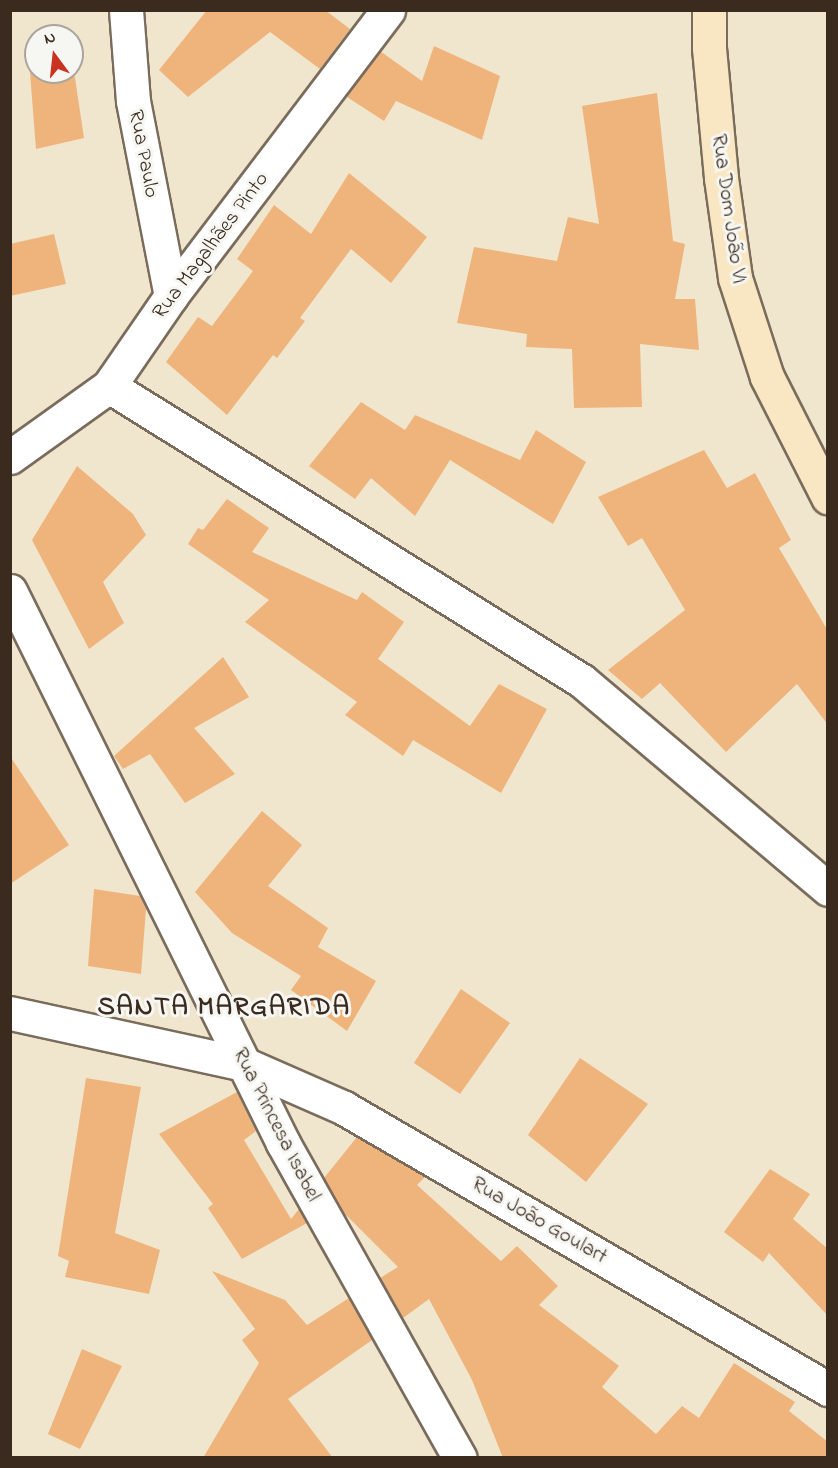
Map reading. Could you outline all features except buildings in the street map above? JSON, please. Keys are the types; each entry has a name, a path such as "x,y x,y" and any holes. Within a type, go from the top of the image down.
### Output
{"street":[{"name":"Rua Paulo","path":"126,10 133,101 171,296"},
{"name":"Rua Magalhães Pinto","path":"10,457 109,386 171,296 388,10"},
{"name":"Rua Dom João VI","path":"709,10 709,48 721,178 735,278 767,377 828,497"},
{"path":"109,386 582,681 828,889"},
{"name":"Rua Princesa Isabel","path":"10,591 283,1143 460,1458"},
{"name":"Rua João Goulart","path":"10,1014 244,1064 344,1108 828,1389"}],"district":[{"name":"SANTA MARGARIDA","path":"224,1008"}]}
